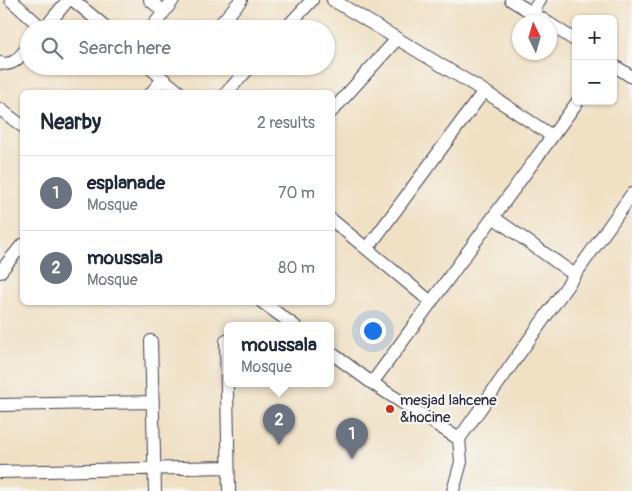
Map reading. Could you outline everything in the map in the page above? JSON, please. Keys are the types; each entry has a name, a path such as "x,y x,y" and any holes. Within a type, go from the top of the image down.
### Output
{"street":[{"path":"11,0 34,20"},
{"path":"51,20 68,0"},
{"path":"73,0 97,20"},
{"path":"150,0 164,12"},
{"path":"158,20 173,0"},
{"path":"224,20 241,0"},
{"path":"294,20 312,0"},
{"path":"333,0 484,91 552,136"},
{"path":"511,0 535,15"},
{"path":"532,13 540,0"},
{"path":"557,29 572,38"},
{"path":"335,107 397,40"},
{"path":"0,64 14,63 20,56"},
{"path":"617,68 632,77"},
{"path":"158,75 176,90"},
{"path":"229,90 243,75"},
{"path":"154,90 163,80"},
{"path":"367,250 484,91"},
{"path":"372,383 575,105"},
{"path":"0,109 20,124"},
{"path":"453,491 461,462 459,439 632,194"},
{"path":"493,217 575,276"},
{"path":"335,223 431,302"},
{"path":"0,272 20,247"},
{"path":"266,305 290,322"},
{"path":"151,341 155,491"},
{"path":"334,355 372,383 459,439"},
{"path":"227,387 229,491"},
{"path":"0,405 153,402"},
{"path":"0,472 228,467"}],"place":[{"name":"mesjad lahcene &hocine","path":"390,409"},
{"name":"moussala","path":"279,445"},
{"name":"esplanade","path":"352,459"}]}
